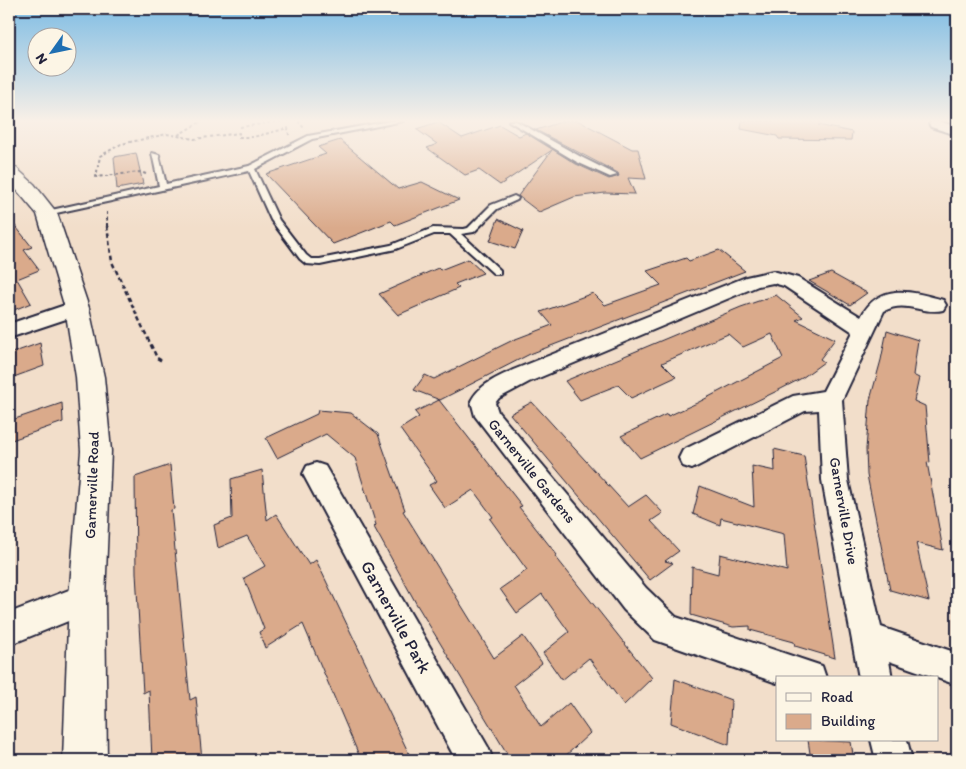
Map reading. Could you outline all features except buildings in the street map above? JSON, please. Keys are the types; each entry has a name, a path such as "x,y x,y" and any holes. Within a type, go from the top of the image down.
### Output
{"street":[{"name":"Garnerville Road","path":"9,171 27,188 48,213 77,308 90,377 96,451 87,598 85,760"},
{"name":"Garnerville Gardens","path":"804,676 666,629 635,599 487,416 483,401 491,392 521,376 753,281 774,277 791,282 864,329"},
{"name":"Garnerville Drive","path":"876,676 835,480 830,400 876,307 891,299 913,300 936,305"},
{"path":"9,330 77,308"},
{"path":"692,458 801,402 830,400"},
{"name":"Garnerville Park","path":"316,474 475,760"},
{"path":"9,629 87,598"},
{"path":"868,638 957,669"},
{"path":"890,742 894,760"}],"lane":[{"path":"155,157 163,187"},
{"path":"48,213 251,168 272,157"},
{"path":"575,157 613,175"},
{"path":"251,168 276,220 303,257 309,262 320,262 393,247 433,230 453,232 471,230 494,208 514,198"},
{"path":"453,232 497,272"}],"path":[{"path":"100,157 96,177 107,178 144,172 149,191"},
{"path":"110,200 107,210 108,244 112,262 157,358 162,361"}]}
